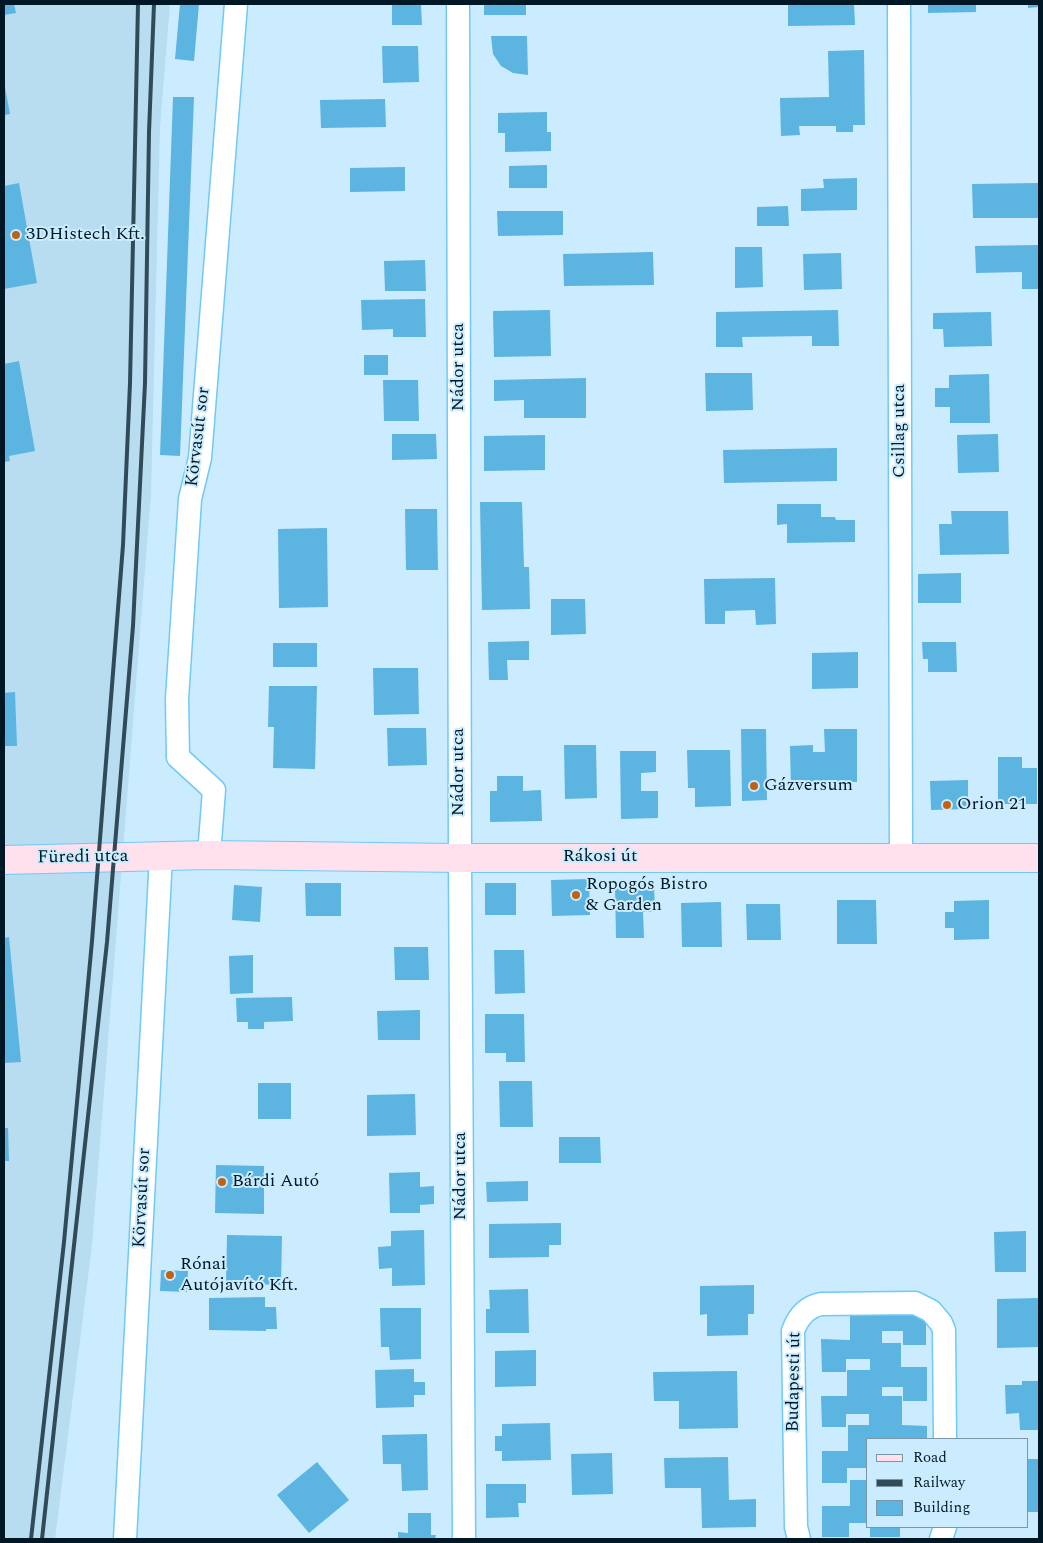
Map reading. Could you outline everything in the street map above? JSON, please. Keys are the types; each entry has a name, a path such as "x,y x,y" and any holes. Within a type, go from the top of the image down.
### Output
{"main road":[{"name":"Rákosi út","path":"161,856 1039,858"},
{"name":"Füredi utca","path":"4,860 161,856"}],"street":[{"name":"Körvasút sor","path":"209,855 214,790 178,757 177,699 190,498 200,458 236,4"},
{"name":"Nádor utca","path":"458,4 464,1539"},
{"name":"Csillag utca","path":"899,4 901,858"},
{"name":"Körvasút sor","path":"125,1539 161,856"},
{"name":"Budapesti út","path":"799,1539 796,1527 793,1331 796,1322 806,1310 814,1305 821,1304 915,1303 932,1311 944,1330 945,1438"}],"shaded area":[{"path":"4,4 170,4 160,127 151,493 92,1245 55,1539 4,1539"}],"building":[{"path":"4,4 14,4 16,13 4,15"},
{"path":"180,4 199,4 194,61 175,59"},
{"path":"392,4 421,4 422,25 392,25"},
{"path":"484,4 526,4 526,15 484,15"},
{"path":"788,4 854,4 855,25 788,26"},
{"path":"928,4 976,4 976,12 928,13"},
{"path":"1028,4 1039,4 1039,7 1028,8"},
{"path":"491,36 527,36 528,75 513,73 501,66 493,54"},
{"path":"382,46 418,46 419,82 383,83"},
{"path":"864,50 865,125 853,125 853,132 836,132 836,126 799,126 800,135 781,136 780,98 829,97 828,51"},
{"path":"4,82 10,114 4,115"},
{"path":"173,97 194,97 180,456 160,455"},
{"path":"385,99 386,127 321,128 320,100"},
{"path":"547,112 547,132 551,132 551,151 505,152 505,133 498,133 498,113"},
{"path":"547,165 547,188 509,188 509,166"},
{"path":"405,167 405,191 350,192 350,168"},
{"path":"857,178 857,210 801,211 801,189 824,188 823,179"},
{"name":"3DHistech Kft.","path":"19,183 37,283 4,289 4,186"},
{"path":"1039,183 1039,218 973,218 972,184"},
{"path":"788,206 789,226 757,226 757,207"},
{"path":"497,211 563,211 563,235 498,236"},
{"path":"1039,245 1039,289 1022,289 1022,272 976,273 975,246"},
{"path":"735,247 762,247 763,287 735,288"},
{"path":"653,252 654,285 564,286 563,254"},
{"path":"841,253 842,289 804,290 803,254"},
{"path":"425,260 426,291 385,291 384,261"},
{"path":"425,299 426,337 393,337 393,329 362,330 361,300"},
{"path":"550,310 551,356 494,357 493,311"},
{"path":"838,310 839,346 812,346 812,336 742,337 743,347 716,347 716,312"},
{"path":"991,312 992,346 944,347 943,329 933,329 933,313"},
{"path":"364,355 388,355 388,375 364,375"},
{"path":"19,361 35,451 9,456 10,461 4,462 4,364"},
{"path":"705,373 752,373 753,410 706,411"},
{"path":"989,374 990,423 950,423 950,407 935,407 935,388 949,388 949,375"},
{"path":"586,378 586,418 524,418 524,400 494,401 494,380"},
{"path":"383,380 418,380 419,421 384,421"},
{"path":"392,434 436,434 437,459 392,460"},
{"path":"998,434 999,472 958,473 957,435"},
{"path":"545,435 545,470 484,471 484,436"},
{"path":"837,448 837,481 724,483 723,450"},
{"path":"480,502 522,502 524,567 529,567 530,609 482,610"},
{"path":"777,504 821,504 821,517 835,517 836,520 855,520 855,542 787,543 787,524 777,525"},
{"path":"405,509 437,509 438,570 406,570"},
{"path":"951,511 1008,511 1009,554 940,555 939,524 952,524"},
{"path":"327,528 328,607 279,608 278,529"},
{"path":"961,573 961,603 918,603 918,574"},
{"path":"775,578 776,624 756,625 755,610 725,611 725,624 705,624 704,579"},
{"path":"551,599 585,599 586,634 551,635"},
{"path":"529,641 529,660 507,660 508,680 489,680 488,642"},
{"path":"922,642 956,642 957,672 928,672 928,659 923,659"},
{"path":"273,643 317,643 317,667 273,667"},
{"path":"858,652 858,688 812,689 812,653"},
{"path":"373,668 418,668 419,714 374,715"},
{"path":"269,686 317,686 315,769 273,768 274,727 268,727"},
{"path":"15,692 17,746 4,746 4,693"},
{"path":"387,728 426,728 427,765 388,766"},
{"path":"741,729 766,729 767,800 742,801"},
{"path":"824,729 857,729 857,782 814,782 814,789 791,789 790,746 813,745 813,752 825,752"},
{"path":"564,745 596,745 597,798 565,799"},
{"path":"687,750 730,750 731,806 695,807 695,788 688,788"},
{"path":"620,751 656,751 656,772 641,773 641,791 658,791 658,818 621,819"},
{"path":"998,757 1022,757 1022,768 1037,768 1037,804 998,804"},
{"path":"497,776 523,776 523,791 541,790 542,821 490,822 490,791 497,791"},
{"path":"968,780 968,809 931,810 930,781"},
{"path":"589,879 590,915 552,916 551,880"},
{"path":"305,883 341,883 341,916 306,916"},
{"path":"485,883 516,883 516,915 485,915"},
{"path":"234,885 262,887 260,922 232,920"},
{"path":"654,885 655,912 643,912 644,938 616,938 615,886"},
{"path":"837,900 876,900 877,944 837,944"},
{"path":"989,900 989,939 954,940 954,928 945,928 945,912 954,912 954,901"},
{"path":"721,902 722,947 682,947 681,903"},
{"path":"746,904 780,904 781,940 747,940"},
{"path":"9,937 21,1062 4,1063 4,938"},
{"path":"394,947 428,947 429,980 395,980"},
{"path":"494,950 524,950 525,993 495,994"},
{"path":"253,955 253,993 230,994 229,956"},
{"path":"292,997 293,1021 264,1022 264,1029 248,1029 248,1022 237,1022 236,998"},
{"path":"420,1010 420,1040 378,1040 377,1011"},
{"path":"485,1014 524,1014 525,1062 506,1062 506,1053 485,1053"},
{"path":"499,1081 532,1081 533,1127 500,1127"},
{"path":"258,1083 291,1083 291,1119 258,1119"},
{"path":"415,1094 416,1135 367,1136 367,1095"},
{"path":"4,1128 8,1128 9,1161 4,1161"},
{"path":"559,1137 600,1137 601,1163 559,1163"},
{"path":"216,1165 264,1166 264,1214 215,1213"},
{"path":"420,1172 420,1187 434,1186 434,1204 420,1205 420,1213 390,1213 389,1173"},
{"path":"528,1181 528,1201 487,1202 486,1182"},
{"path":"561,1223 561,1245 549,1245 549,1257 489,1258 489,1224"},
{"path":"424,1230 425,1285 392,1286 392,1268 379,1269 378,1247 391,1246 391,1231"},
{"path":"1026,1231 1026,1272 995,1272 994,1232"},
{"path":"227,1235 282,1236 281,1285 226,1283"},
{"path":"161,1270 188,1271 187,1292 160,1291"},
{"path":"754,1285 754,1314 748,1314 748,1335 707,1336 707,1314 700,1315 700,1286"},
{"path":"528,1289 529,1333 486,1333 486,1309 490,1309 489,1290"},
{"path":"265,1297 265,1307 276,1307 277,1329 266,1329 266,1331 209,1330 209,1298"},
{"path":"1039,1298 1039,1347 997,1348 997,1299"},
{"path":"380,1308 421,1308 421,1359 390,1360 389,1347 381,1347"},
{"path":"850,1315 926,1315 926,1345 903,1345 903,1331 882,1331 882,1343 901,1343 901,1367 927,1367 927,1401 903,1401 903,1387 882,1387 882,1396 902,1396 902,1425 927,1426 927,1438 866,1438 866,1468 847,1468 847,1483 822,1483 822,1451 848,1451 848,1425 869,1425 869,1414 846,1414 846,1427 822,1427 821,1396 847,1396 847,1370 870,1370 870,1359 846,1359 846,1372 822,1372 821,1339 850,1340"},
{"path":"536,1350 536,1386 495,1387 495,1351"},
{"path":"414,1369 414,1382 425,1382 425,1395 414,1395 414,1407 376,1408 375,1370"},
{"path":"737,1371 738,1428 679,1429 679,1401 654,1401 653,1372"},
{"path":"1022,1381 1039,1381 1039,1430 1020,1430 1019,1413 1006,1414 1005,1385 1022,1385"},
{"path":"550,1423 551,1460 502,1461 502,1451 495,1451 495,1436 502,1436 502,1424"},
{"path":"427,1434 428,1490 402,1491 401,1464 383,1464 382,1435"},
{"path":"612,1453 613,1494 572,1495 571,1454"},
{"path":"728,1457 729,1500 756,1499 756,1527 702,1528 701,1488 665,1488 664,1458"},
{"path":"1028,1459 1039,1459 1039,1512 1028,1512"},
{"path":"317,1462 349,1500 309,1533 277,1495"},
{"path":"850,1480 866,1480 866,1523 849,1523 849,1537 822,1537 822,1506 850,1506"},
{"path":"486,1484 526,1484 526,1503 518,1503 519,1517 486,1518"},
{"path":"408,1513 431,1513 431,1535 436,1535 435,1539 398,1539 398,1532 408,1533"},
{"path":"870,1528 900,1528 900,1537 870,1537"}],"railway":[{"path":"31,1539 64,1242 92,941 123,545 130,383 138,4"},
{"path":"42,1539 107,942 133,626 145,383 149,132 154,4"}],"place":[{"name":"3DHistech Kft.","path":"16,235"},
{"name":"Gázversum","path":"754,786"},
{"name":"Orion 21","path":"947,805"},
{"name":"Ropogós Bistro & Garden","path":"576,895"},
{"name":"Bárdi Autó","path":"222,1182"},
{"name":"Rónai Autójavító Kft.","path":"170,1275"}]}
